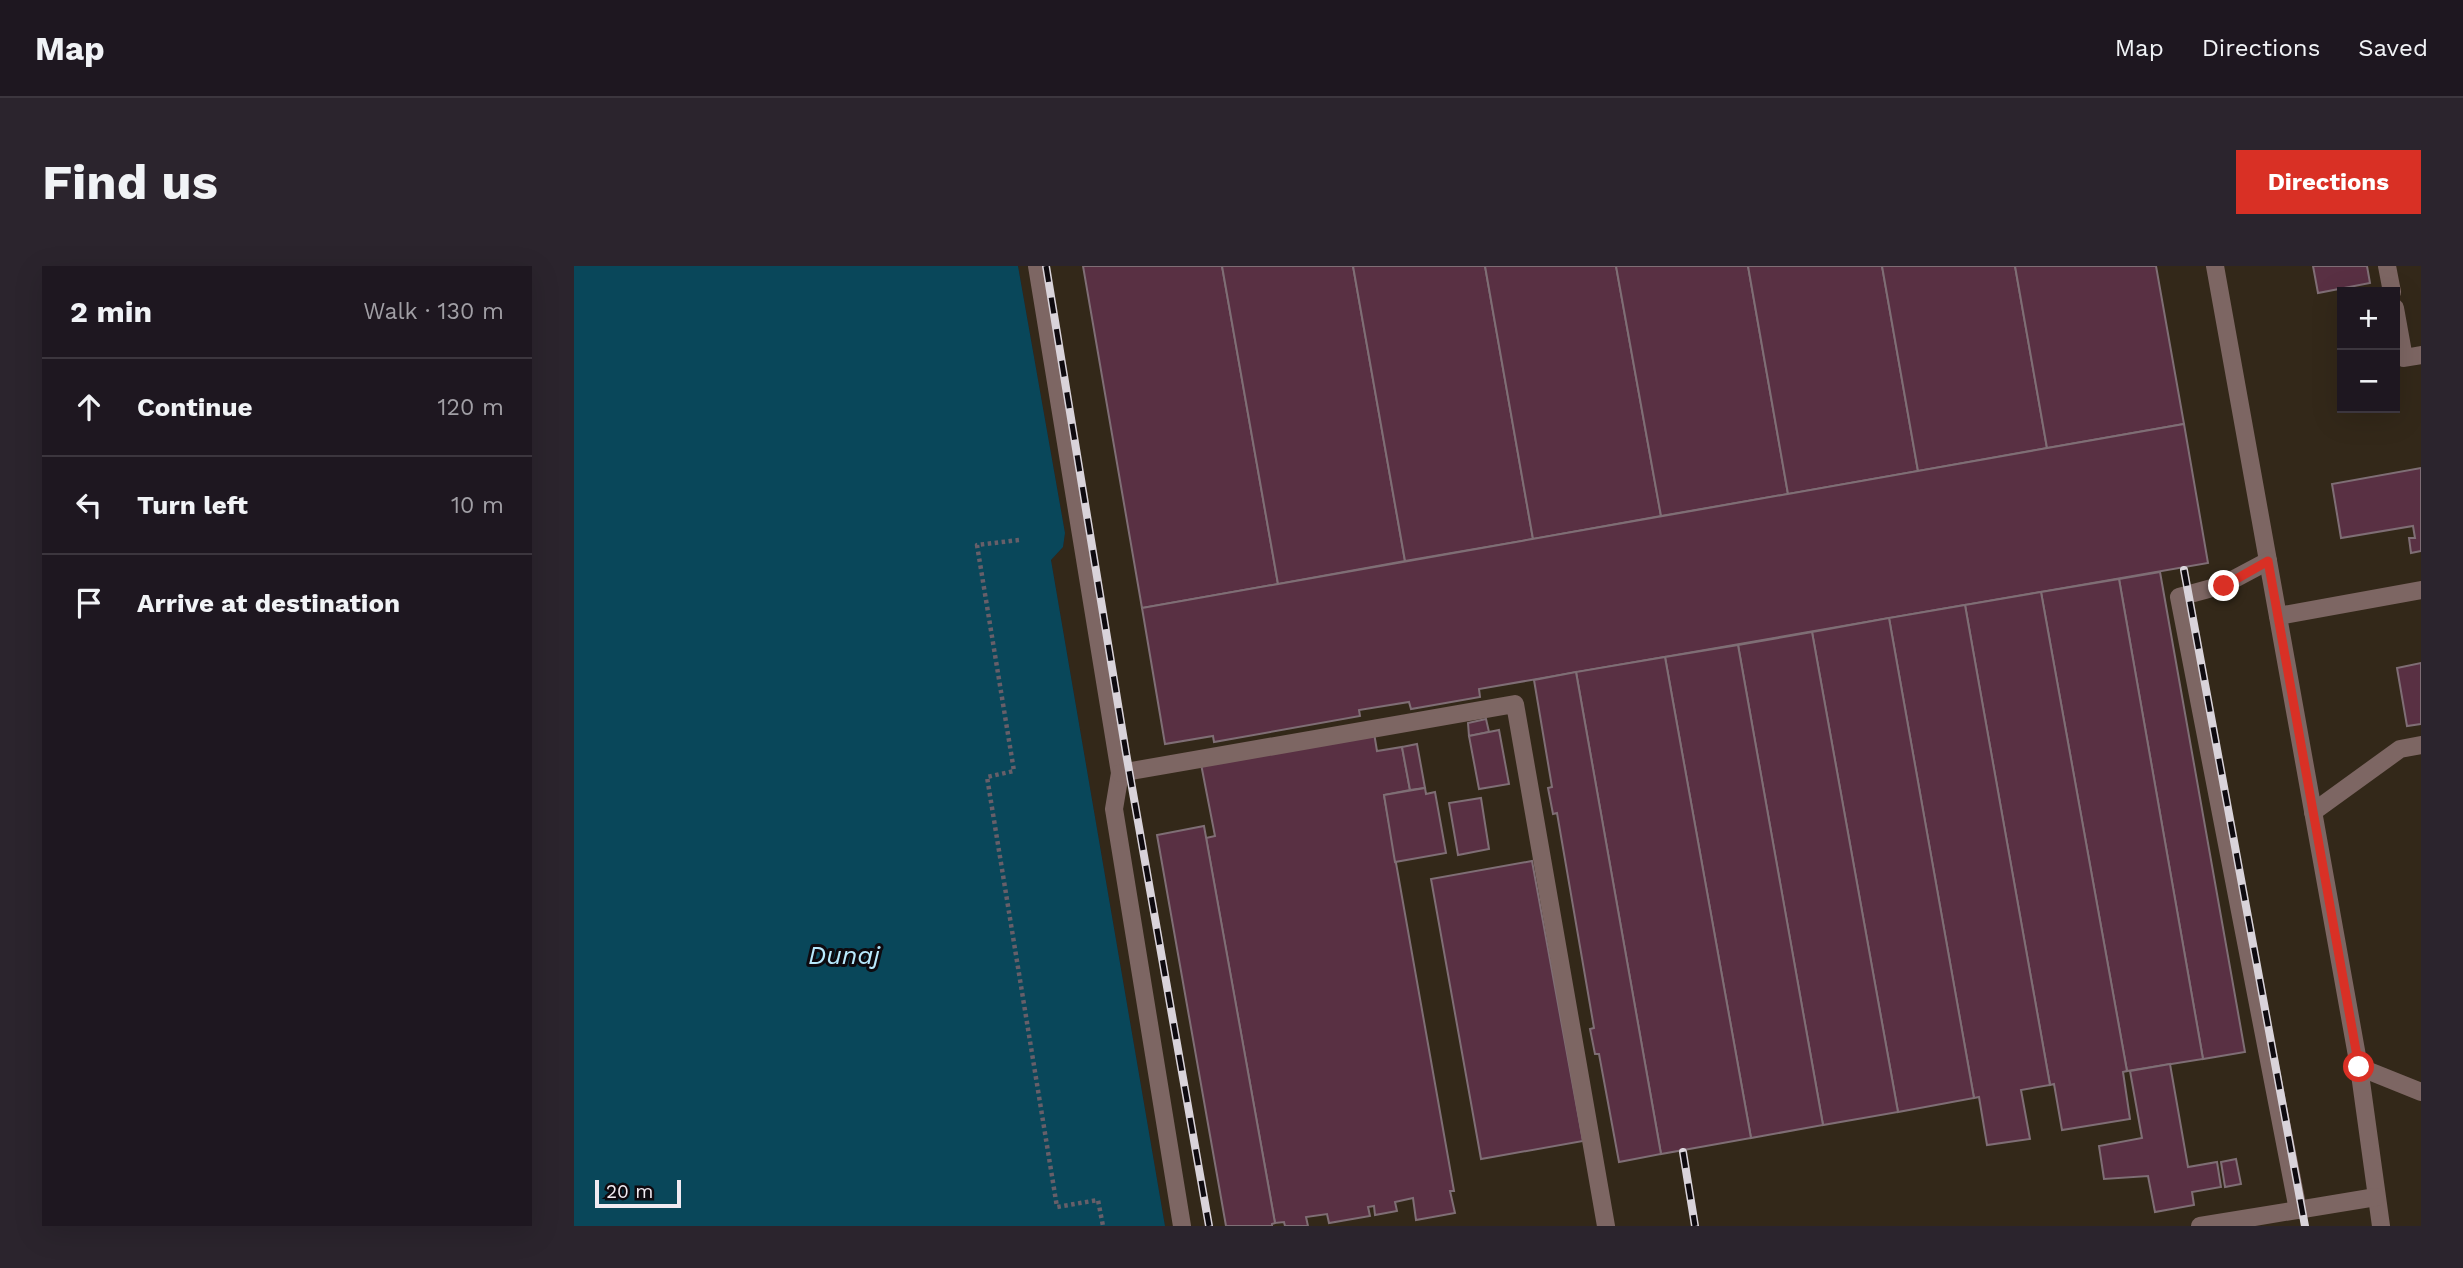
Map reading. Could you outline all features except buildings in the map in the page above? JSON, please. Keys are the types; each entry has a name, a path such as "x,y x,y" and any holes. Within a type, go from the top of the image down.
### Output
{"lane":[{"path":"1037,266 1119,773 1114,809 1182,1226"},
{"path":"2215,266 2359,1067 2381,1226"},
{"path":"2387,266 2391,287"},
{"path":"2400,336 2404,358 2421,355"},
{"path":"2268,561 2224,586 2179,597 2298,1210"},
{"path":"2278,616 2421,590"},
{"path":"1119,773 1515,704 1606,1226"},
{"path":"2313,812 2400,749 2421,745"},
{"path":"2359,1067 2421,1091"},
{"path":"2200,1226 2376,1197"}],"path":[{"path":"1019,540 977,545 1014,771 987,777 1057,1207 1098,1200 1103,1226"}],"shaded area":[{"path":"1018,266 2421,266 2421,1226 1165,1226 1051,560 1063,547 1065,533"}],"water":[{"name":"Dunaj","path":"574,266 1018,266 1065,533 1063,547 1051,560 1165,1226 574,1226"}],"railway":[{"path":"1046,266 1126,753 1209,1226"},
{"path":"2184,570 2305,1226"},
{"path":"1683,1152 1695,1226"}],"route":[{"path":"2224,586 2268,561 2359,1067"}]}
